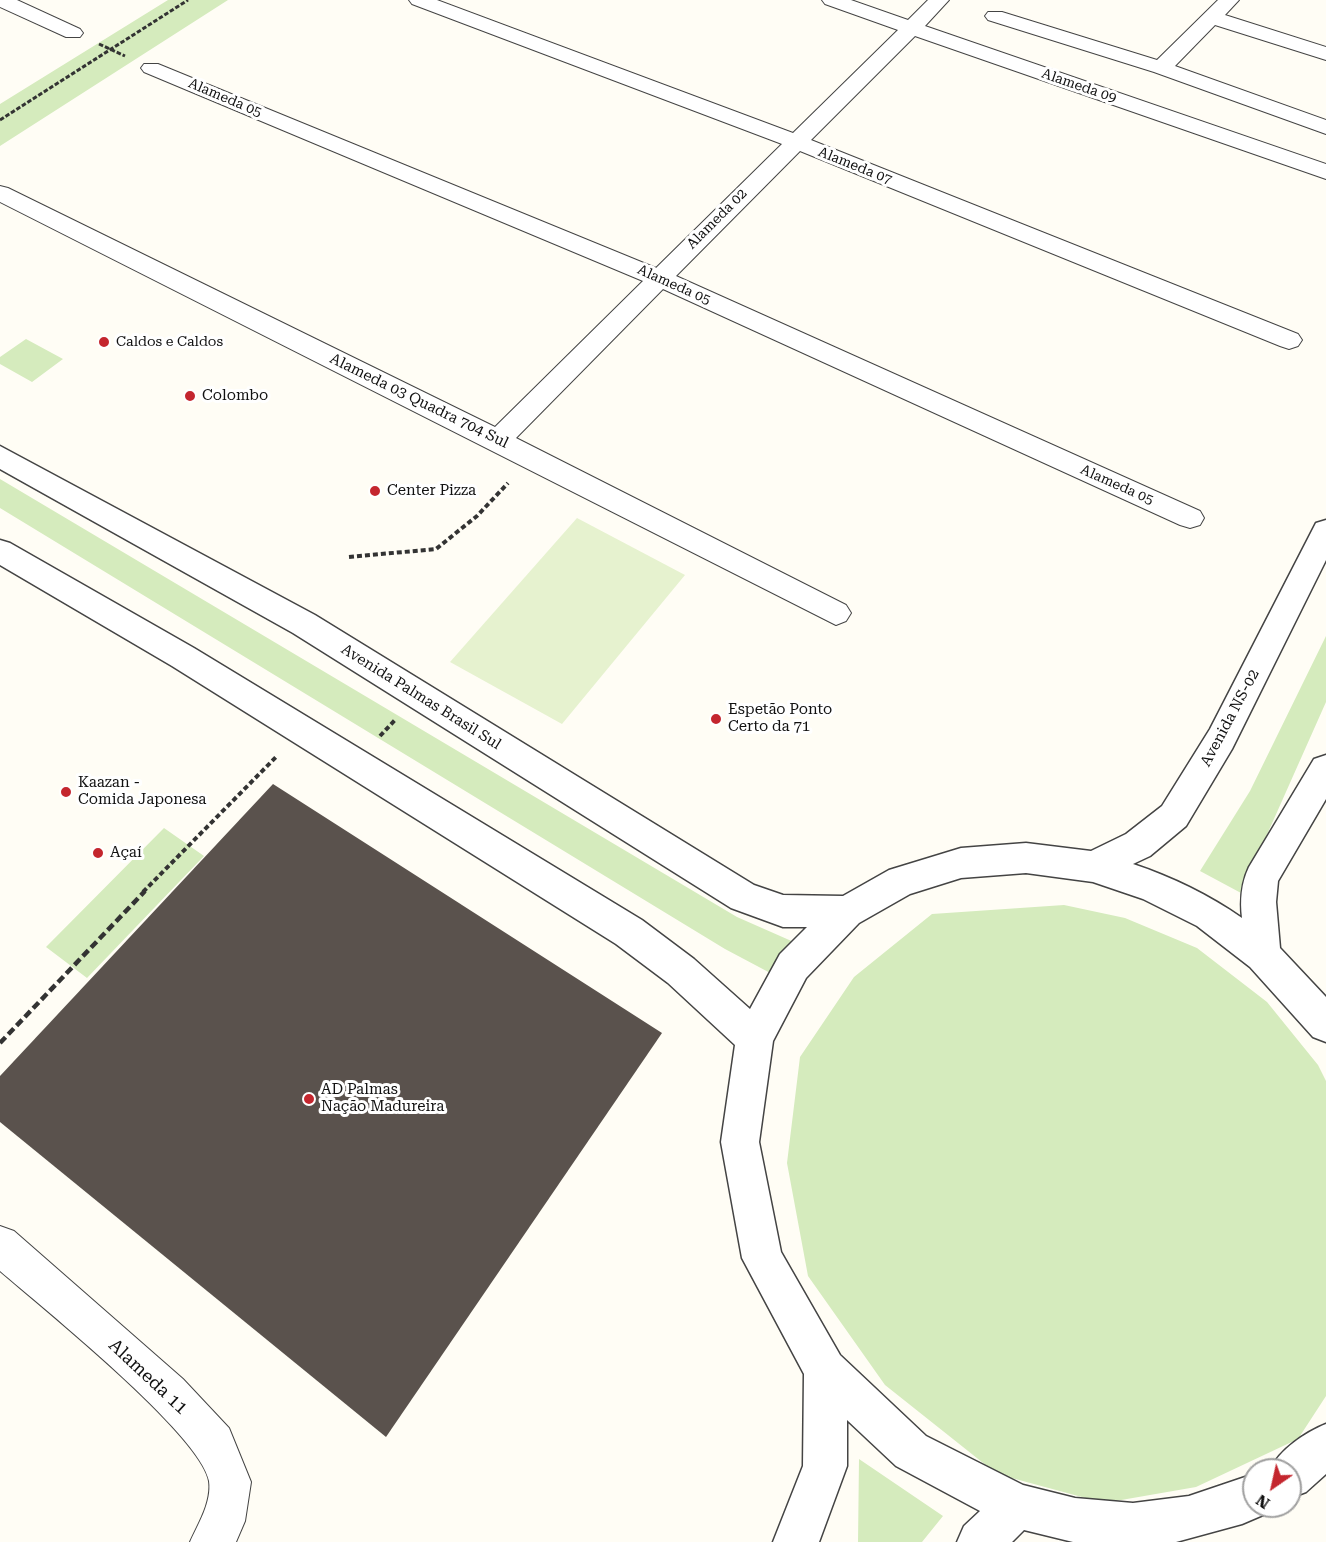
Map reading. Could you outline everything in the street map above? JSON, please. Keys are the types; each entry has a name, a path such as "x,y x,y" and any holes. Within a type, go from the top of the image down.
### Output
{"street":[{"path":"1,0 73,33"},
{"name":"Alameda 07","path":"419,0 794,141 1289,340"},
{"name":"Alameda 09","path":"832,0 1326,172"},
{"name":"Alameda 02","path":"498,440 794,141 939,0"},
{"path":"1161,68 1229,0"},
{"path":"995,16 1161,68 1326,127"},
{"path":"1213,18 1326,54"},
{"name":"Alameda 05","path":"151,68 659,278 1190,518"},
{"name":"Alameda 03 Quadra 704 Sul","path":"0,193 498,440 836,613"},
{"name":"Avenida Palmas Brasil Sul","path":"0,456 304,624 743,897 783,911 847,912"},
{"name":"Avenida NS-02","path":"1093,867 1138,845 1174,816 1221,739 1326,531"},
{"path":"0,551 183,657 629,932 681,970 755,1038"},
{"path":"1263,954 1258,902 1261,878 1326,769"},
{"path":"1242,1502 1189,1518 1133,1525 1075,1520 1017,1506 911,1451 825,1370 762,1258 740,1142 755,1038 793,966 847,912 901,881 961,862 1026,858 1093,867 1152,886 1209,915 1263,954 1326,1024"},
{"name":"Alameda 11","path":"0,1245 169,1393 214,1443 230,1482 224,1521 212,1542"},
{"path":"796,1542 825,1466 825,1370"},
{"path":"1302,1466 1326,1446"},
{"path":"980,1542 1017,1506"}],"path":[{"path":"0,120 188,0"},
{"path":"73,33 151,68"},
{"path":"349,557 436,549 477,516 531,458"},
{"path":"356,763 418,695"},
{"path":"0,1043 217,815 304,731"}],"green space":[{"path":"168,0 228,0 0,146 0,104"},
{"path":"26,339 63,359 32,382 0,364 0,357"},
{"path":"0,479 737,917 796,943 774,975 725,949 0,508"},
{"path":"577,518 685,575 562,724 450,662"},
{"path":"1326,636 1326,702 1241,893 1200,871 1250,791"},
{"path":"164,828 204,856 87,978 46,947"},
{"path":"1064,905 1125,918 1197,948 1267,1002 1318,1065 1326,1081 1326,1396 1298,1439 1258,1458 1242,1458 1242,1465 1196,1487 1104,1503 997,1474 885,1385 808,1276 787,1163 800,1057 854,977 932,914"},
{"path":"859,1459 943,1516 922,1542 858,1542"}],"building":[{"name":"AD Palmas Nação Madureira","path":"273,784 662,1033 386,1437 0,1122 0,1076"}],"place":[{"name":"Caldos e Caldos","path":"104,342"},
{"name":"Colombo","path":"190,396"},
{"name":"Center Pizza","path":"375,491"},
{"name":"Espetão Ponto Certo da 71","path":"716,719"},
{"name":"Kaazan - Comida Japonesa","path":"66,792"},
{"name":"Açaí","path":"98,853"},
{"name":"AD Palmas Nação Madureira","path":"309,1099"}]}
